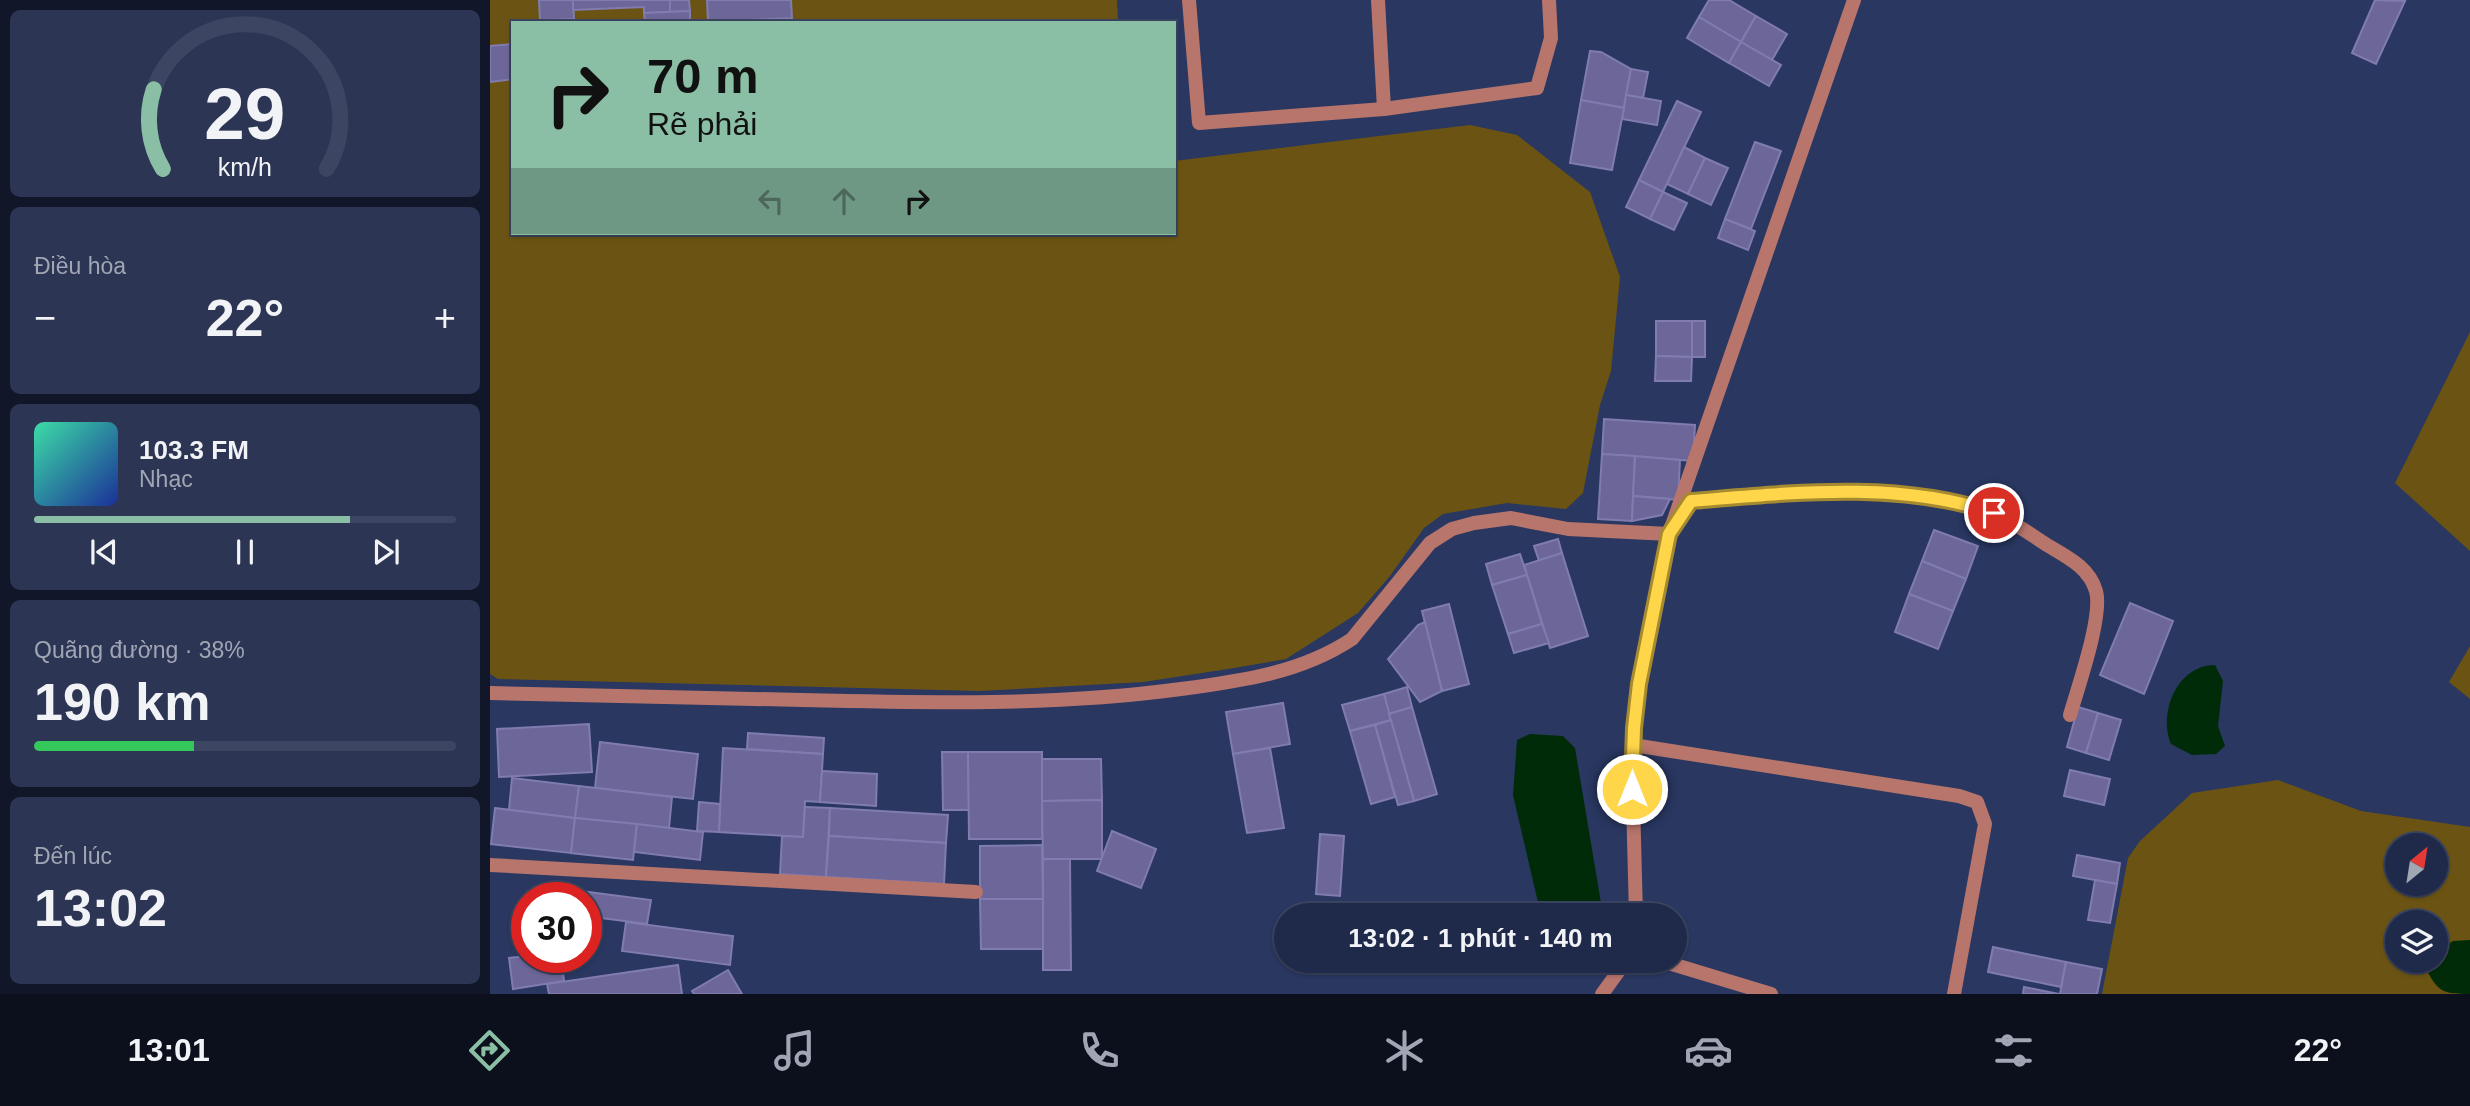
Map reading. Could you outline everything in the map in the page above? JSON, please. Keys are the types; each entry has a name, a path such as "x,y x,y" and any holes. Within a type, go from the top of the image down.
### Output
{"street":[{"path":"1189,0 1199,123 1384,109 1537,88 1550,38 1549,0"},
{"path":"1378,0 1384,109"},
{"path":"1636,903 1633,745 1639,684 1669,534 1854,0"},
{"path":"1669,534 1691,501 1808,492 1928,496 1961,502 1994,513 2081,566 2092,579 2097,594 2096,616 2070,715"},
{"path":"490,693 979,704 1180,689 1290,669 1335,650 1352,639 1430,543 1452,530 1474,523 1511,518 1568,529 1669,534"},
{"path":"1633,745 1959,796 1977,802 1985,824 1954,994"},
{"path":"490,866 976,892"},
{"path":"1687,969 1771,994"},
{"path":"1602,994 1617,973"}],"shaded area":[{"path":"490,0 1117,0 1118,21 511,21 511,235 1176,235 1176,161 1470,125 1517,135 1590,192 1620,277 1611,371 1600,405 1583,493 1566,509 1507,503 1443,514 1424,528 1390,576 1358,613 1286,659 1143,682 980,691 498,679 490,674"},
{"path":"2470,332 2470,551 2395,483"},
{"path":"2470,646 2470,699 2449,682"},
{"path":"2215,665 2223,681 2218,726 2225,746 2216,754 2192,755 2171,744 2167,718 2169,705 2181,681 2202,667"},
{"path":"1530,734 1563,736 1575,748 1601,903 1538,903 1513,795 1517,740"},
{"path":"2278,780 2361,811 2470,827 2470,994 2102,994 2128,858 2140,841 2192,793"},
{"path":"2470,940 2470,994 2442,990 2429,973 2448,973 2448,944 2453,941"}],"building":[{"path":"539,0 573,0 574,19 540,20"},
{"path":"573,0 670,0 670,12 644,13 644,7 573,10"},
{"path":"670,0 689,0 690,11 670,12"},
{"path":"707,0 791,0 792,18 708,21"},
{"path":"1709,0 1729,0 1756,16 1741,42 1699,17"},
{"path":"2375,0 2405,1 2376,64 2352,53"},
{"path":"690,11 690,21 645,21 644,13"},
{"path":"1756,16 1787,34 1772,60 1741,42"},
{"path":"1699,17 1741,42 1729,63 1687,38"},
{"path":"1741,42 1781,65 1769,86 1729,63"},
{"path":"511,44 511,79 490,82 490,46"},
{"path":"1590,51 1601,52 1631,69 1624,108 1581,100"},
{"path":"1631,69 1648,72 1643,98 1626,95"},
{"path":"1626,95 1661,101 1657,125 1622,119"},
{"path":"1581,100 1624,108 1612,170 1570,163"},
{"path":"1677,101 1701,112 1663,192 1639,180"},
{"path":"1755,142 1781,151 1751,229 1725,219"},
{"path":"1684,147 1705,158 1688,194 1667,184"},
{"path":"1705,158 1728,168 1711,205 1688,194"},
{"path":"1639,180 1663,192 1650,219 1626,207"},
{"path":"1663,192 1687,203 1674,230 1650,219"},
{"path":"1725,219 1755,231 1748,250 1718,238"},
{"path":"1656,321 1692,321 1692,357 1656,356"},
{"path":"1692,321 1705,321 1705,357 1692,357"},
{"path":"1656,356 1692,357 1691,381 1655,381"},
{"path":"1604,419 1695,425 1693,461 1602,454"},
{"path":"1602,454 1635,456 1632,521 1598,519"},
{"path":"1635,456 1680,460 1678,500 1633,496"},
{"path":"1633,496 1670,499 1662,515 1632,521"},
{"path":"1934,530 1978,546 1966,579 1922,561"},
{"path":"1558,539 1562,553 1539,561 1534,546"},
{"path":"1562,553 1588,636 1550,648 1524,565"},
{"path":"1520,554 1527,575 1492,585 1486,564"},
{"path":"1922,561 1966,579 1953,611 1909,594"},
{"path":"1527,575 1542,624 1508,634 1492,585"},
{"path":"1909,594 1953,611 1938,649 1895,632"},
{"path":"2130,603 2173,621 2144,694 2100,675"},
{"path":"1449,604 1469,684 1442,691 1422,611"},
{"path":"1425,622 1442,691 1420,702 1388,659 1418,625"},
{"path":"1542,624 1549,643 1514,653 1508,634"},
{"path":"1407,687 1412,707 1389,714 1384,694"},
{"path":"1384,694 1391,720 1350,731 1342,705"},
{"path":"1283,703 1290,744 1233,754 1226,712"},
{"path":"1412,707 1437,794 1414,801 1389,714"},
{"path":"2078,707 2098,713 2086,753 2067,747"},
{"path":"2098,713 2121,720 2109,760 2086,753"},
{"path":"1391,720 1414,801 1398,805 1375,725"},
{"path":"589,724 592,772 499,777 497,729"},
{"path":"1375,725 1395,797 1371,804 1350,731"},
{"path":"748,733 824,738 823,754 747,749"},
{"path":"600,742 698,754 693,799 595,788"},
{"path":"723,748 823,754 820,802 805,801 803,837 719,832"},
{"path":"1270,748 1284,828 1247,833 1233,754"},
{"path":"942,752 968,752 969,810 943,810"},
{"path":"968,752 1042,752 1042,839 969,839"},
{"path":"1042,759 1101,759 1102,800 1042,801"},
{"path":"2070,770 2110,779 2104,805 2064,796"},
{"path":"822,771 877,774 876,806 820,802"},
{"path":"512,778 579,786 575,818 509,810"},
{"path":"579,786 672,797 669,828 575,818"},
{"path":"1102,800 1102,859 1043,859 1042,801"},
{"path":"699,802 720,804 719,832 697,831"},
{"path":"805,807 830,808 826,877 780,874 782,836 803,837"},
{"path":"495,808 575,818 571,853 491,844"},
{"path":"830,808 948,815 946,843 829,836"},
{"path":"575,818 637,824 633,860 571,853"},
{"path":"637,824 703,832 700,860 634,852"},
{"path":"1112,831 1156,849 1141,888 1097,871"},
{"path":"1320,834 1344,836 1340,896 1316,894"},
{"path":"829,836 946,843 944,884 826,877"},
{"path":"1042,845 1043,899 980,899 980,846"},
{"path":"2077,855 2120,863 2117,884 2073,876"},
{"path":"1043,859 1070,859 1071,970 1043,970"},
{"path":"2095,880 2117,884 2110,923 2088,920"},
{"path":"602,894 651,900 647,924 602,918"},
{"path":"980,899 1043,899 1043,949 981,949"},
{"path":"626,922 733,936 730,965 622,951"},
{"path":"1993,947 2066,962 2061,987 1988,972"},
{"path":"509,958 511,973 563,973 564,981 513,989"},
{"path":"2066,962 2102,969 2097,994 2060,994"},
{"path":"678,965 682,994 549,994 547,984"},
{"path":"728,970 742,994 694,994 692,991"},
{"path":"2024,987 2059,994 2023,994"}],"route":[{"path":"1632,789 1639,684 1669,534 1691,501 1808,492 1928,496 1961,502 1994,513"}]}
